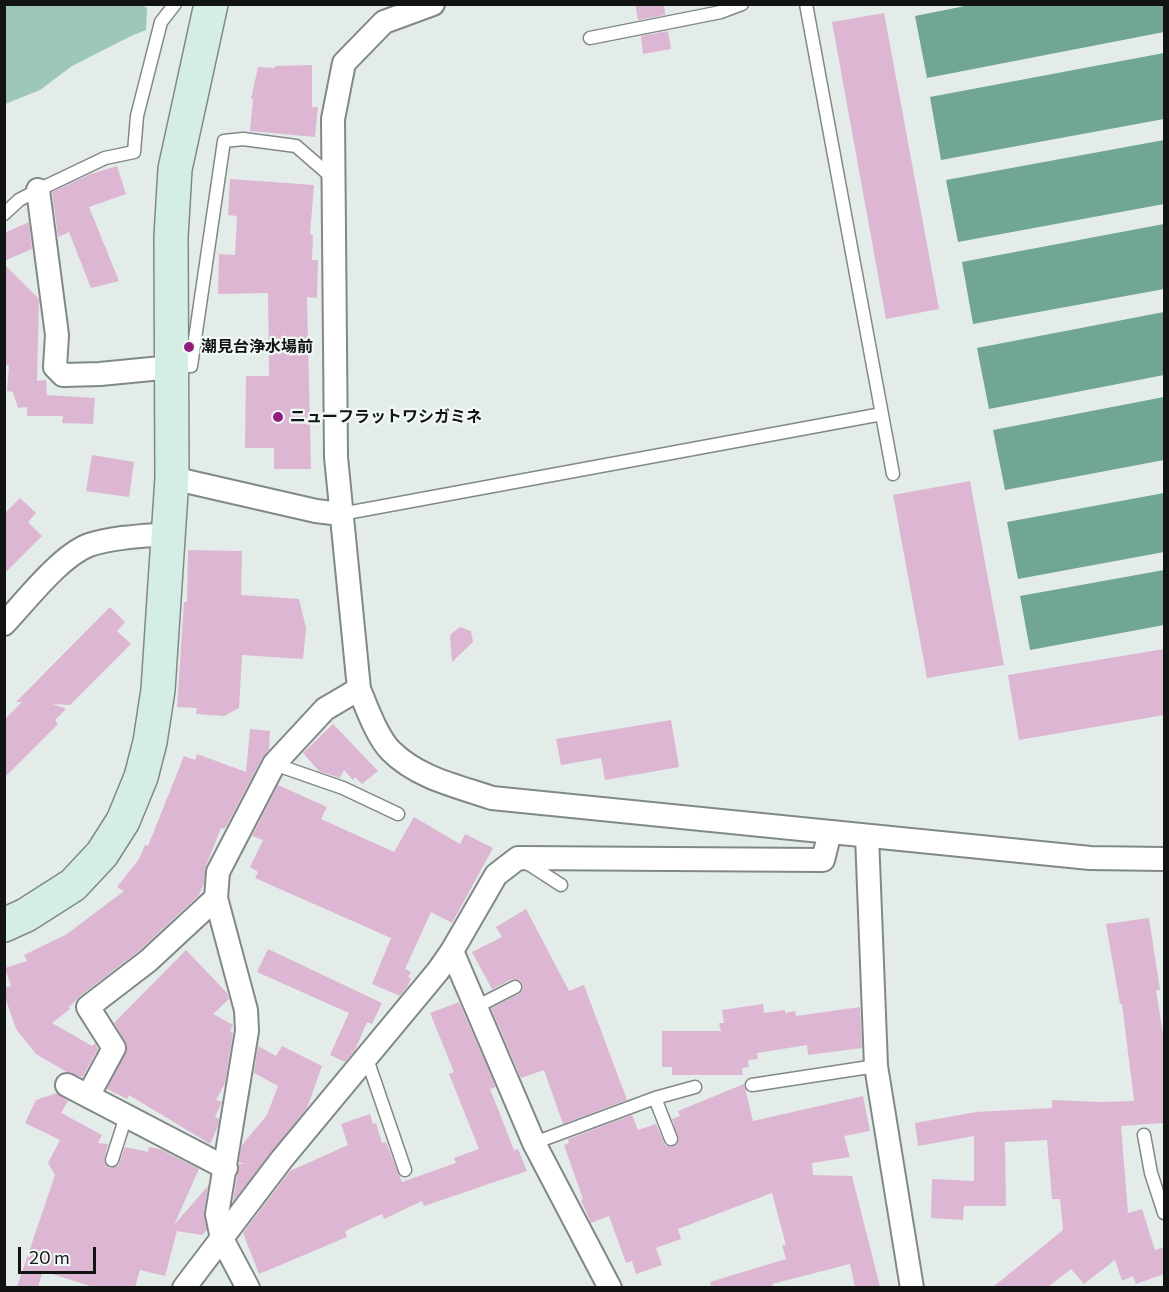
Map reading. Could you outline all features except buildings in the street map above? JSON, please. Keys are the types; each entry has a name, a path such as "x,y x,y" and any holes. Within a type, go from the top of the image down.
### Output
{"street":[{"path":"4,925 26,915 73,885 102,854 123,821 141,777 150,742 158,690 172,478 171,237 175,169 211,4"},
{"path":"433,4 384,21 344,63 333,119 336,457 341,514 359,689 373,722 390,751 426,776 492,798 1090,858 1164,859"},
{"path":"38,190 57,334 55,367 63,375 172,367"},
{"path":"172,478 316,511 341,514"},
{"path":"4,624 64,561 89,546 126,538 168,534"},
{"path":"248,1287 222,1239 217,1214 248,1031 246,1010 216,898 218,872 274,764 325,709 359,689"},
{"path":"184,1287 282,1159 438,971 496,875 518,858 824,860 830,832"},
{"path":"867,836 876,1066 912,1287"},
{"path":"88,1096 114,1048 88,1007 148,961 216,898"},
{"path":"452,951 534,1143 610,1287"},
{"path":"67,1085 226,1168"}],"lane":[{"path":"4,214 19,200 105,158 134,152 137,116 160,22 175,4"},
{"path":"590,38 721,12 742,4"},
{"path":"806,4 893,474"},
{"path":"172,367 191,366 224,141 243,139 296,146 334,179"},
{"path":"341,514 882,414"},
{"path":"274,764 343,788 398,814"},
{"path":"518,858 561,885"},
{"path":"476,1007 515,987"},
{"path":"366,1056 405,1170"},
{"path":"752,1085 876,1066"},
{"path":"534,1143 655,1098 695,1087"},
{"path":"655,1098 671,1139"},
{"path":"112,1160 126,1116"},
{"path":"1144,1134 1151,1173 1164,1213"}],"shaded area":[{"path":"140,4 147,8 146,30 72,66 40,90 5,104 5,5"},
{"path":"975,4 1164,5 1164,32 927,78 915,16"},
{"path":"1164,53 1164,119 941,160 930,97"},
{"path":"1164,140 1164,204 958,242 946,180"},
{"path":"1164,224 1164,289 973,324 962,262"},
{"path":"1164,312 1164,375 989,409 977,348"},
{"path":"1164,397 1164,460 1005,490 993,430"},
{"path":"1164,493 1164,552 1018,579 1007,522"},
{"path":"1164,570 1164,625 1030,650 1020,596"}],"place":[{"name":"潮見台浄水場前","path":"189,347"},
{"name":"ニューフラットワシガミネ","path":"278,417"}]}
